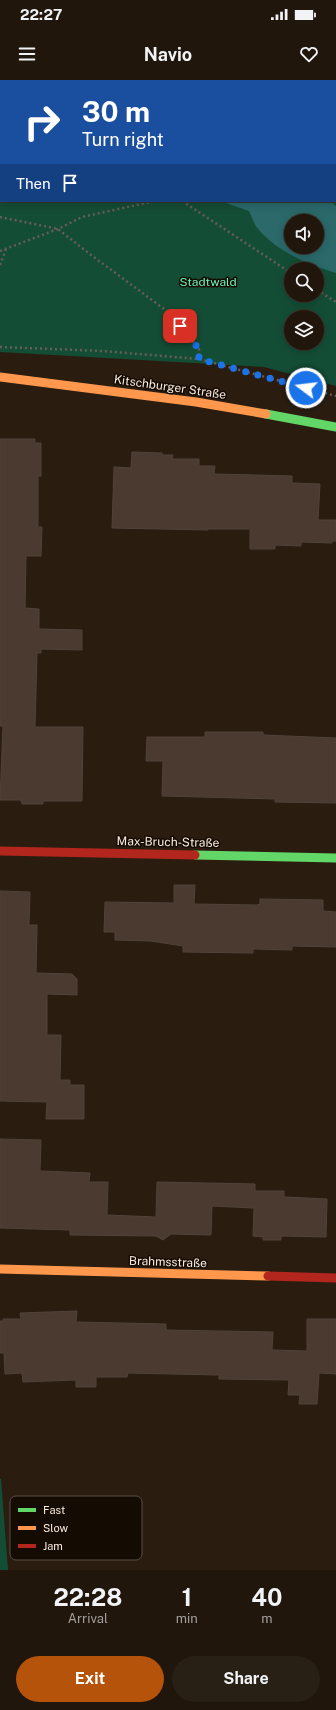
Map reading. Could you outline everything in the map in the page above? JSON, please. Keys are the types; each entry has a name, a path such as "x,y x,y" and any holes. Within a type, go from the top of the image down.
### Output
{"street":[{"name":"Kitschburger Straße","path":"0,377 196,402 336,427"},
{"name":"Max-Bruch-Straße","path":"0,851 336,858"},
{"name":"Brahmsstraße","path":"0,1269 336,1278"}],"path":[{"path":"0,251 58,229 82,216 150,202"},
{"path":"184,202 284,268"},
{"path":"0,217 58,229 171,314 199,349 199,359"},
{"path":"0,266 7,249"},
{"path":"324,294 336,302"},
{"path":"0,347 103,351 199,359 336,396"}],"green space":[{"name":"Stadtwald","path":"0,202 336,202 336,386 264,367 0,352"},
{"path":"1,1479 8,1570 0,1570"}],"water":[{"path":"223,202 331,202 336,206 336,273 324,269 324,262 305,262 290,254 324,254 324,214 284,214 284,250 275,245 257,228 249,211"}],"building":[{"path":"0,439 35,439 35,443 41,443 41,476 38,476 38,527 42,527 41,556 26,556 25,608 39,609 39,629 82,630 82,650 41,649 41,653 37,653 35,727 83,727 82,801 43,801 43,804 22,804 21,800 0,800 3,726 0,726"},
{"path":"132,452 162,453 162,455 173,455 172,459 199,459 199,466 215,466 214,474 292,476 292,483 320,484 318,520 336,520 336,541 332,541 332,543 301,542 301,546 275,545 275,549 250,549 250,529 208,530 112,528 114,467 131,468"},
{"path":"205,732 263,732 263,735 336,738 336,803 275,802 275,799 162,796 163,761 146,761 147,737 205,737"},
{"path":"174,885 195,885 194,904 257,905 260,904 260,899 323,900 323,911 336,912 336,947 292,946 292,950 253,949 253,953 183,952 183,946 151,941 115,940 115,932 104,932 105,902 174,903"},
{"path":"0,891 30,892 29,925 37,925 36,973 72,974 77,979 77,995 47,994 47,1035 61,1035 60,1080 70,1080 70,1085 84,1085 84,1119 46,1119 47,1102 0,1101"},
{"path":"0,1139 41,1140 40,1171 90,1173 89,1182 108,1182 107,1215 156,1217 157,1182 255,1184 255,1191 284,1191 284,1197 327,1199 326,1237 281,1236 281,1240 263,1240 263,1237 253,1236 254,1208 212,1206 211,1235 171,1234 163,1240 156,1236 70,1235 70,1230 0,1228"},
{"path":"77,1311 76,1322 166,1324 166,1330 273,1332 272,1350 307,1351 307,1319 336,1319 336,1374 319,1373 317,1404 299,1404 300,1395 288,1395 289,1380 219,1379 219,1375 128,1373 127,1377 96,1377 96,1387 76,1387 76,1380 23,1382 22,1373 5,1374 4,1353 0,1353 0,1321 3,1321 3,1319 21,1319 20,1313"}],"traffic: fast":[{"path":"266,414 336,427"},
{"path":"195,855 336,858"}],"traffic: slow":[{"path":"0,377 196,402 266,414"},
{"path":"0,1269 268,1276"}],"traffic: jam":[{"path":"0,851 195,855"},
{"path":"268,1276 336,1278"}],"route":[{"path":"180,326 199,349 199,359 306,388"}]}
